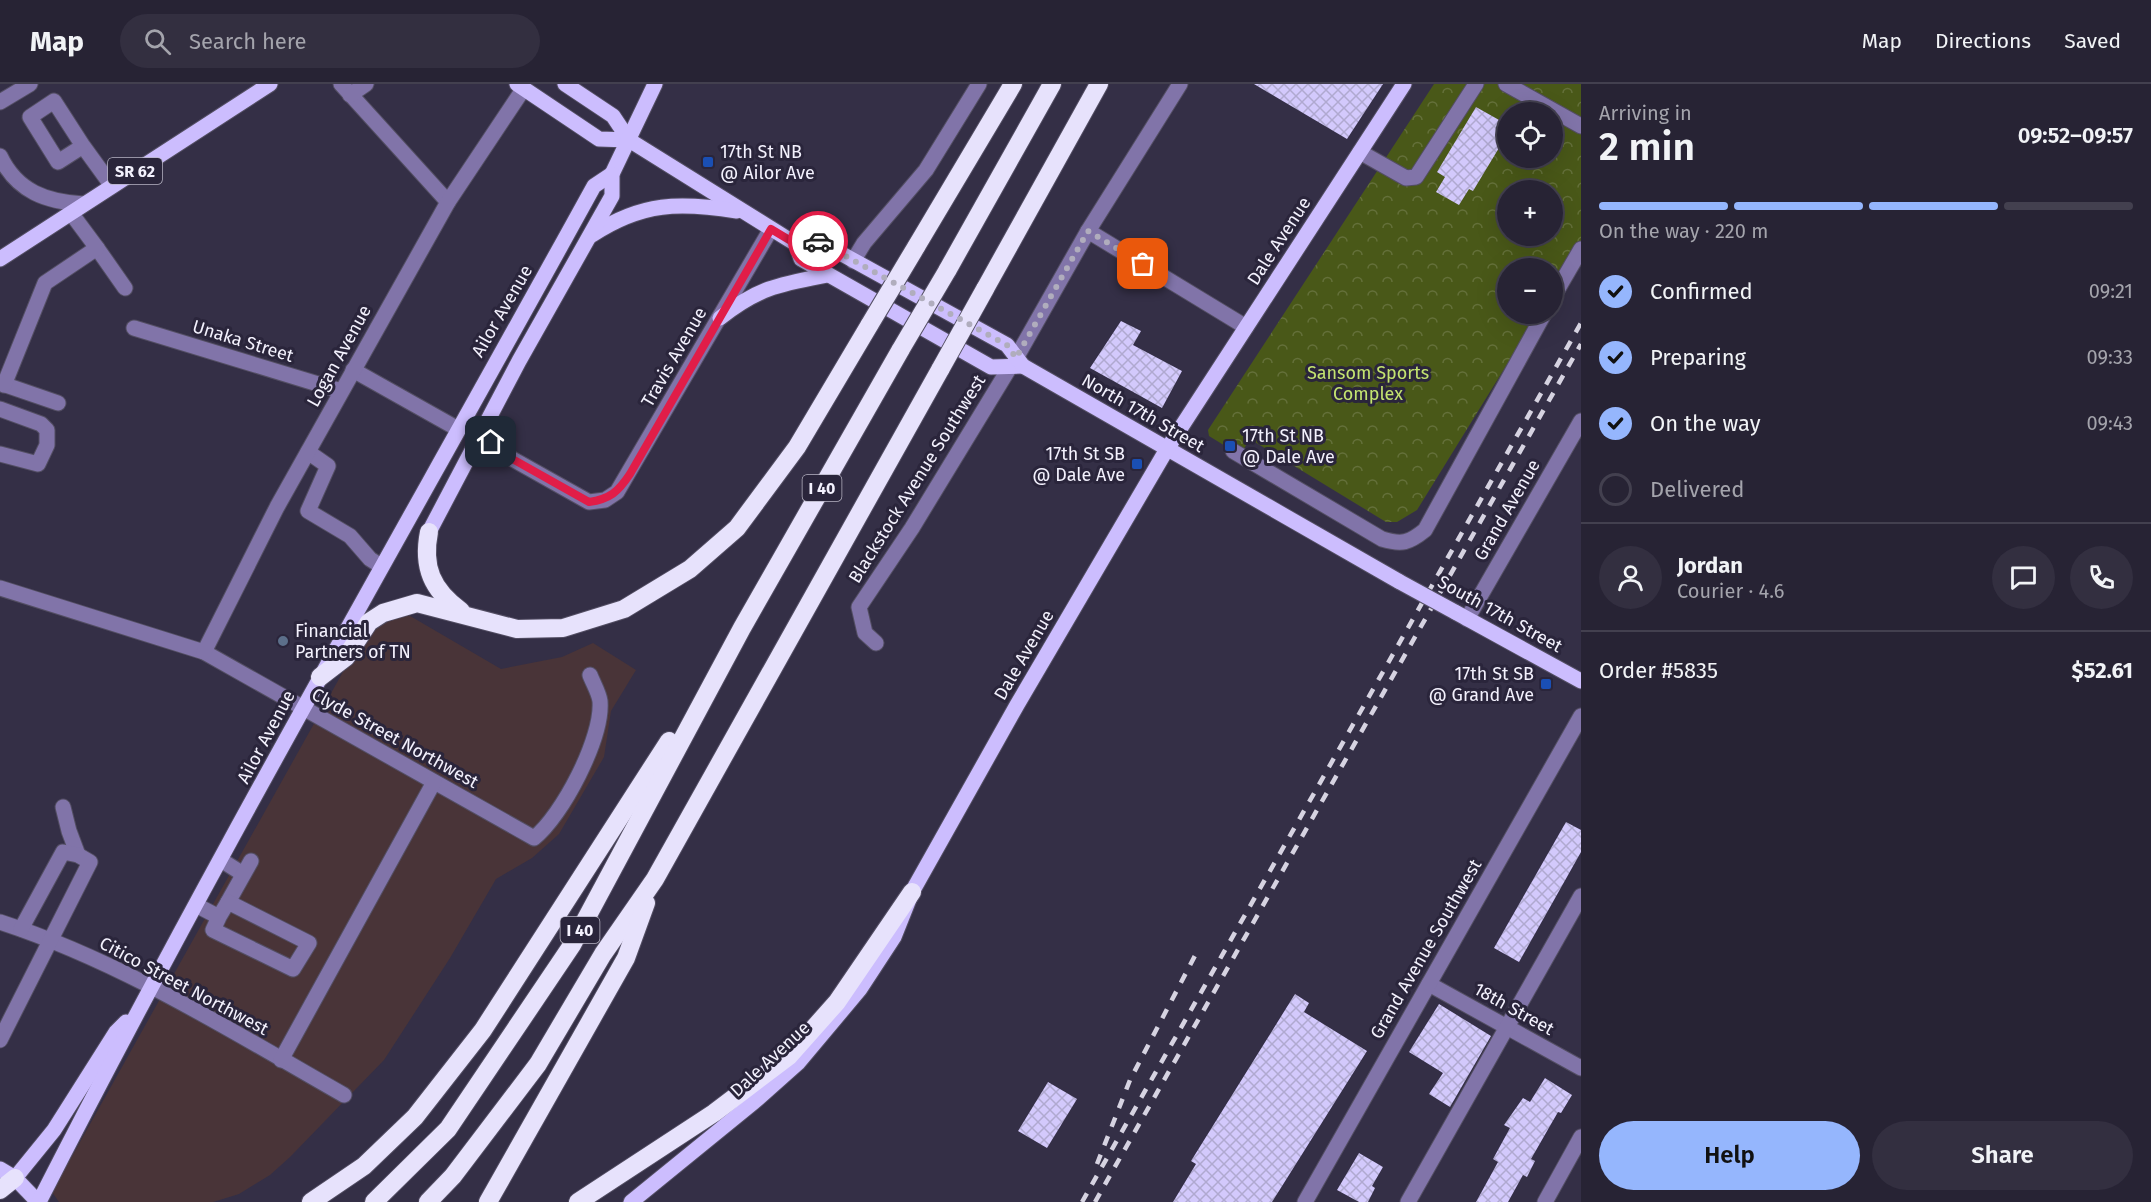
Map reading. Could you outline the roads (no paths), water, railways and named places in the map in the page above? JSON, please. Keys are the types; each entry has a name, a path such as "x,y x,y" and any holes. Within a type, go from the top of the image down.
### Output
{"highway":[{"path":"320,677 346,657 369,622 383,613 417,603 517,629 563,628 624,609 690,569 737,528 797,447 1013,84"},
{"name":"I 40","path":"374,1202 448,1130 572,945 742,628 1052,84"},
{"name":"I 40","path":"428,1202 453,1176 538,1064 603,954 655,879 1099,84"},
{"path":"1043,184 1110,84"},
{"path":"429,532 424,555 434,582 445,599 470,617"},
{"path":"311,1202 364,1166 415,1117 483,1030 742,628"},
{"path":"488,1202 626,958 655,879"},
{"path":"578,1202 714,1113 789,1056 837,1002 912,892"},
{"path":"0,1190 8,1173"}],"main road":[{"name":"SR 62","path":"0,259 270,84"},
{"name":"North 17th Street","path":"565,84 613,116 629,140 796,244 801,259 828,276 991,367 1016,364"},
{"name":"Ailor Avenue","path":"429,532 480,432 612,196 612,174 655,84"},
{"name":"Dale Avenue","path":"638,1199 754,1102 821,1038 860,989 894,937 912,892 1017,705 1167,450 1404,84"},
{"path":"520,86 599,139 629,140"},
{"name":"Ailor Avenue","path":"38,1202 142,1004 381,566 594,186 612,174"},
{"path":"589,237 614,220 654,206 694,204 743,212"},
{"name":"North 17th Street","path":"796,244 813,238 1007,345 1016,364 1400,582"},
{"path":"720,318 741,301 762,290 785,282 828,276"},
{"name":"South 17th Street","path":"1400,582 1580,679"},
{"path":"38,1202 8,1173 54,1130 116,1032 142,1004"}],"street":[{"path":"366,84 346,90 448,202"},
{"path":"854,261 864,243 937,154 979,84"},
{"name":"Blackstock Avenue Southwest","path":"876,643 865,633 859,607 1016,364 1088,231 1180,84"},
{"path":"1360,152 1401,176 1410,179 1416,177 1476,84"},
{"path":"1506,84 1581,126"},
{"path":"0,102 29,85 42,109"},
{"name":"Logan Avenue","path":"204,652 238,581 341,391 448,202 520,86"},
{"path":"82,146 58,162 30,117 54,101 82,146 112,186"},
{"path":"0,156 11,176 30,192 62,203 84,204"},
{"path":"71,213 125,288"},
{"name":"Travis Avenue","path":"480,432 500,452 589,502 605,500 617,492 630,474 771,229"},
{"path":"1088,231 1246,327"},
{"path":"58,403 2,384 45,283 97,248"},
{"path":"1563,279 1581,249"},
{"path":"1233,451 1382,539 1399,544 1411,542 1425,530 1538,324"},
{"name":"Unaka Street","path":"134,328 341,391"},
{"path":"353,370 458,429"},
{"path":"0,409 41,424 47,430 47,445 38,464 0,454"},
{"name":"Grand Avenue","path":"1461,615 1581,421"},
{"path":"308,452 328,466 308,511 350,536 370,559 381,566"},
{"name":"Clyde Street Northwest","path":"0,588 204,652 534,838 548,827 590,755 600,701 590,675"},
{"name":"Grand Avenue Southwest","path":"1305,1202 1581,716"},
{"path":"281,1060 434,782"},
{"path":"63,807 78,855"},
{"path":"0,1040 90,862 78,855 63,852 21,929"},
{"path":"221,860 247,867 219,917 213,930 293,969 309,943 228,902"},
{"path":"1408,1202 1581,896"},
{"path":"196,905 219,917"},
{"name":"Citico Street Northwest","path":"0,922 52,939 152,987 344,1095"},
{"name":"18th Street","path":"1429,984 1581,1068"},
{"path":"1545,1202 1581,1137"}],"railway":[{"path":"1082,1202 1581,323"},
{"path":"1095,1202 1581,344"},
{"path":"1097,1164 1130,1080 1199,948"}],"place":[{"name":"17th St NB @ Ailor Ave","path":"708,162"},
{"name":"17th St NB @ Dale Ave","path":"1230,446"},
{"name":"17th St SB @ Dale Ave","path":"1137,464"},
{"name":"Financial Partners of TN","path":"283,641"},
{"name":"17th St SB @ Grand Ave","path":"1546,684"}],"park label":[{"name":"Sansom Sports Complex","path":"1368,383"}]}
